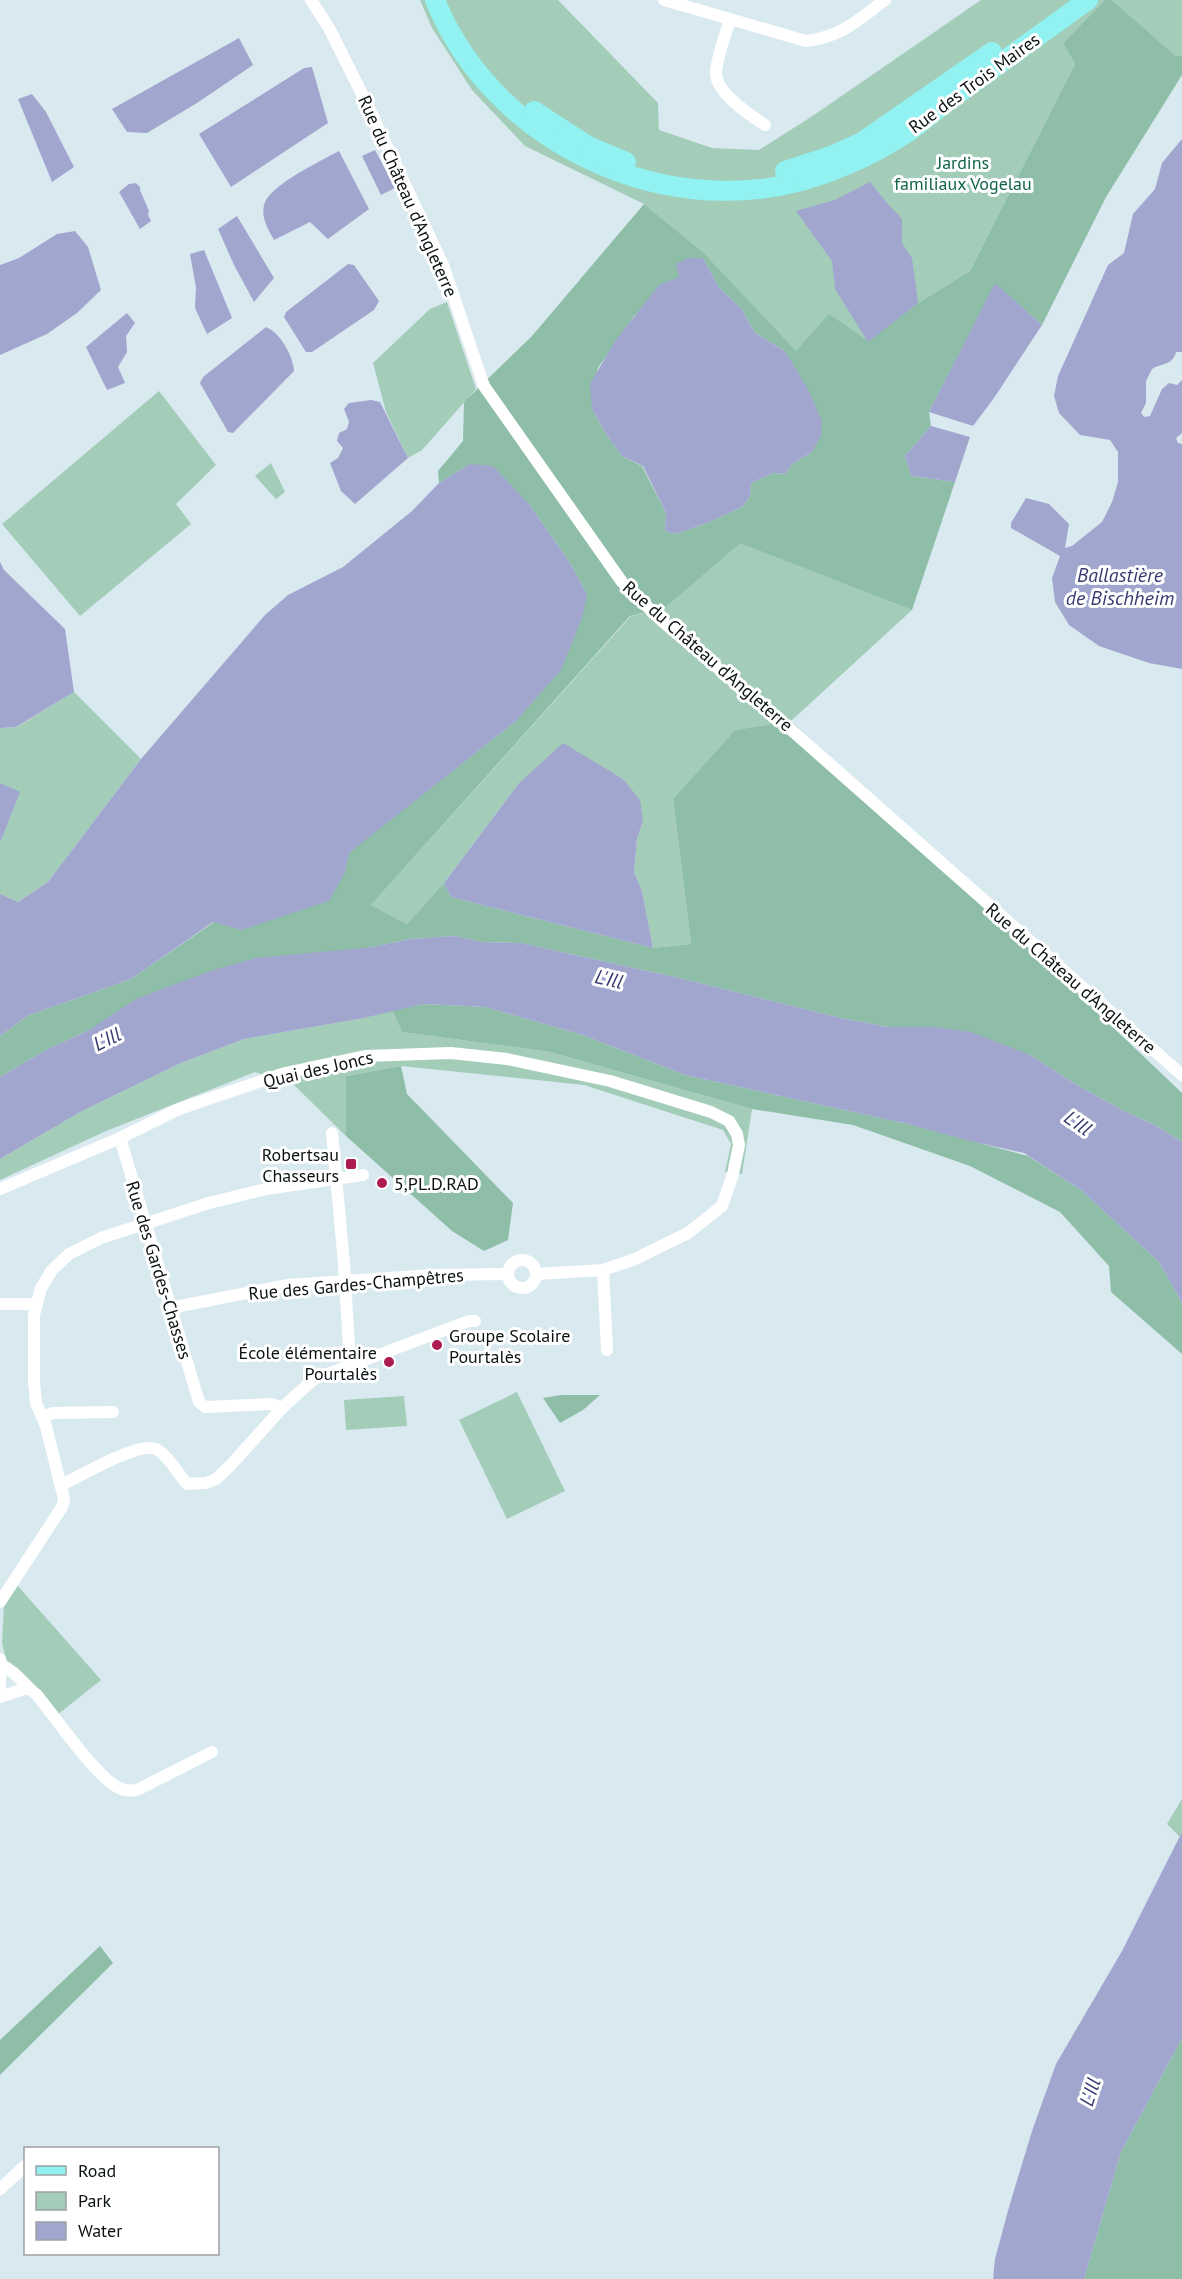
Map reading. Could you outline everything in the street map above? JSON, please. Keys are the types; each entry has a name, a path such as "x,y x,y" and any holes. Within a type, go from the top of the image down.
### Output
{"main road":[{"name":"Rue des Trois Maires","path":"435,0 440,14 466,56 496,95 566,149 625,176 666,186 711,190 750,189 788,184 842,167 865,156 909,131 1088,0"},
{"name":"Rue des Trois Maires","path":"449,0 476,48 506,86 536,112 588,146 623,161 656,171 719,178 781,172 824,159 862,142 1065,0"}],"street":[{"name":"Rue du Château d'Angleterre","path":"311,0 329,28 369,108 443,265 484,386 622,582 663,622 789,728 1182,1075"},
{"path":"664,0 806,41 824,39 841,31 885,0"},
{"path":"730,20 716,73 719,85 739,108 765,125"},
{"name":"Quai des Joncs","path":"0,1188 120,1138 179,1109 285,1073 365,1056 451,1053 507,1059 610,1081 711,1112 729,1121 737,1134 739,1145"},
{"path":"332,1133 338,1178 350,1364"},
{"name":"Rue des Gardes-Chasses","path":"120,1138 199,1402 205,1407 271,1404 282,1408"},
{"name":"Rue des Gardes-Champêtres","path":"537,1274 603,1270 635,1259 688,1233 722,1206 733,1174 739,1145"},
{"path":"0,1602 62,1507 64,1499 43,1417 36,1403 34,1382 34,1315 41,1288 52,1270 69,1254 101,1238 209,1203 363,1175"},
{"name":"Rue des Gardes-Champêtres","path":"523,1260 531,1262 537,1274 534,1283 522,1288 514,1286 508,1274 514,1262 523,1260"},
{"path":"603,1270 607,1350"},
{"name":"Rue des Gardes-Champêtres","path":"170,1308 227,1295 288,1286 432,1275 508,1274"},
{"path":"0,1304 36,1304"},
{"path":"61,1485 118,1457 148,1447 163,1454 187,1484 206,1483 216,1479 229,1467 282,1408 314,1379 469,1321 475,1321"},
{"path":"43,1417 52,1413 113,1412"},
{"path":"1,1661 37,1695 106,1779 127,1791 143,1788 212,1752"},
{"path":"0,1688 1,1661"},
{"path":"0,1697 27,1688"},
{"path":"0,2188 24,2167"}],"green space":[{"name":"Jardins familiaux Vogelau","path":"420,0 558,0 658,103 659,130 712,148 759,150 981,0 1105,0 1063,43 1075,64 970,271 918,303 868,342 796,352 703,252 644,204 525,146 472,90 432,28"},
{"path":"1105,0 1112,0 1176,56 1182,56 1182,75 1106,197 1042,325 995,284 929,412 931,426 905,456 911,476 955,482 912,610 740,543 666,607 630,616 371,905 407,924 444,883 451,897 653,948 691,944 673,799 735,730 791,721 1182,1093 1182,1142 1155,1125 1077,1085 1030,1055 935,1027 888,1027 521,943 482,942 455,936 410,939 373,947 89,1030 46,1050 0,1077 0,1036 27,1016 131,979 214,922 242,930 345,873 348,853 516,721 587,595 572,566 529,504 470,464 439,483 438,471 463,441 464,402 532,336 644,204 703,252 796,351 829,314 868,341 918,303 970,271 1075,64 1063,43","holes":["703,258 719,288 741,308 755,333 785,351 812,452 792,464 785,474 773,473 751,483 750,496 742,507 675,534 665,531 666,513 642,466 622,456 592,409 598,368 634,316"]},
{"path":"1112,0 1182,0 1182,56 1176,56"},
{"path":"447,302 476,389 422,450 408,458 386,412 373,363 430,309"},
{"path":"159,391 216,465 176,504 191,524 80,616 2,524"},
{"path":"271,463 285,492 276,499 255,476"},
{"path":"740,542 912,610 791,721 735,730 673,799 691,944 653,948 642,891 634,872 637,839 643,821 623,779 609,771 519,783 444,883 407,924 371,905 631,616 666,607"},
{"path":"74,692 141,759 48,882 18,902 0,894 0,843 19,793 0,783 0,728 17,727"},
{"path":"423,1004 485,1007 583,1035 685,1075 904,1123 1028,1156 1081,1190 1159,1262 1182,1303 1182,1354 1111,1292 1109,1266 1060,1212 970,1166 853,1125 752,1109 550,1052 402,1032 392,1010"},
{"path":"392,1010 402,1032 550,1052 752,1109 742,1174 725,1172 731,1144 723,1130 584,1085 401,1066 346,1076 346,1136 293,1084 255,1072 106,1131 0,1180 0,1159 82,1111 181,1063 244,1039 364,1018"},
{"path":"401,1066 407,1094 513,1203 508,1240 484,1251 452,1231 346,1136 346,1076"},
{"path":"517,1392 565,1491 507,1519 459,1420"},
{"path":"561,1395 600,1395 583,1410 560,1423 543,1398"},
{"path":"404,1396 407,1426 346,1430 344,1400"},
{"path":"17,1585 101,1680 57,1715 6,1659 2,1643 4,1605"},
{"path":"1182,1799 1182,1832 1180,1837 1167,1824"},
{"path":"100,1946 113,1963 0,2075 0,2040"},
{"path":"1182,2038 1182,2279 1084,2279 1121,2152"}],"water":[{"path":"239,38 253,65 147,133 127,132 112,109"},
{"path":"312,67 328,123 231,187 199,134 304,68"},
{"path":"32,94 46,112 74,167 52,182 18,99"},
{"name":"Ballastière de Bischheim","path":"1182,139 1182,352 1176,352 1170,362 1152,369 1146,381 1146,403 1141,413 1144,417 1150,416 1162,389 1169,383 1177,385 1182,380 1182,433 1176,438 1178,443 1182,444 1182,669 1149,663 1099,646 1069,625 1055,602 1052,578 1060,556 1011,528 1011,523 1026,498 1049,504 1069,524 1065,548 1072,546 1102,522 1112,502 1118,482 1118,452 1110,440 1080,435 1059,413 1054,396 1058,376 1108,265 1124,253 1133,214 1155,189 1162,163"},
{"path":"375,150 395,188 381,195 362,156"},
{"path":"339,151 369,209 328,239 310,222 274,240 263,214 268,197 297,174"},
{"path":"870,182 902,219 902,243 912,258 918,303 868,342 835,289 832,261 796,211 835,200"},
{"path":"136,183 140,187 151,221 140,229 119,192 129,184"},
{"path":"237,216 274,278 254,302 218,229"},
{"path":"75,231 88,247 101,290 77,313 47,334 0,355 0,265 19,258 57,234"},
{"path":"204,250 232,318 207,334 195,308 196,288 190,254"},
{"path":"688,258 703,258 719,288 741,308 755,333 785,351 808,389 822,421 821,436 812,452 792,464 785,474 773,473 751,483 750,496 742,507 675,534 665,531 666,513 643,466 622,456 606,434 592,409 590,384 615,341 659,285 679,277 676,264"},
{"path":"348,264 354,265 379,301 374,310 312,352 306,352 284,317 286,312"},
{"path":"995,283 1042,325 973,426 929,412"},
{"path":"127,313 135,323 126,336 127,352 118,367 125,383 107,390 86,347"},
{"path":"266,327 285,345 294,371 233,433 228,432 200,383 203,377"},
{"path":"371,400 380,402 408,458 355,504 341,491 330,463 338,458 343,448 337,441 339,433 347,429 349,422 344,409 349,403"},
{"path":"931,426 970,437 955,482 911,476 905,456"},
{"path":"470,464 493,466 529,504 572,566 587,595 582,618 561,670 516,721 349,853 345,873 329,901 242,930 213,922 131,979 27,1016 0,1036 0,894 18,902 48,882 141,759 265,615 288,595 343,567 412,511 439,483"},
{"path":"0,562 4,570 65,629 74,692 16,727 0,728"},
{"path":"563,743 623,779 640,800 643,821 637,839 634,872 642,891 653,948 451,897 444,883 519,783"},
{"path":"0,783 20,792 0,843"},
{"name":"L'Ill","path":"455,936 482,942 521,943 888,1027 935,1027 971,1032 1030,1055 1077,1085 1155,1125 1182,1142 1182,1303 1159,1262 1081,1190 1024,1153 904,1123 685,1075 583,1035 485,1007 423,1004 364,1018 244,1039 181,1063 82,1111 0,1159 0,1077 46,1050 89,1030 136,999 210,971 256,958 373,947 410,939"},
{"name":"L'Ill","path":"1182,1832 1182,2038 1121,2152 1084,2279 993,2279 995,2259 1009,2207 1032,2131 1056,2064 1122,1951"}],"place":[{"name":"Robertsau Chasseurs","path":"351,1164"},
{"name":"5,PL.D.RAD","path":"382,1183"},
{"name":"Groupe Scolaire Pourtalès","path":"437,1345"},
{"name":"École élémentaire Pourtalès","path":"389,1362"}]}
